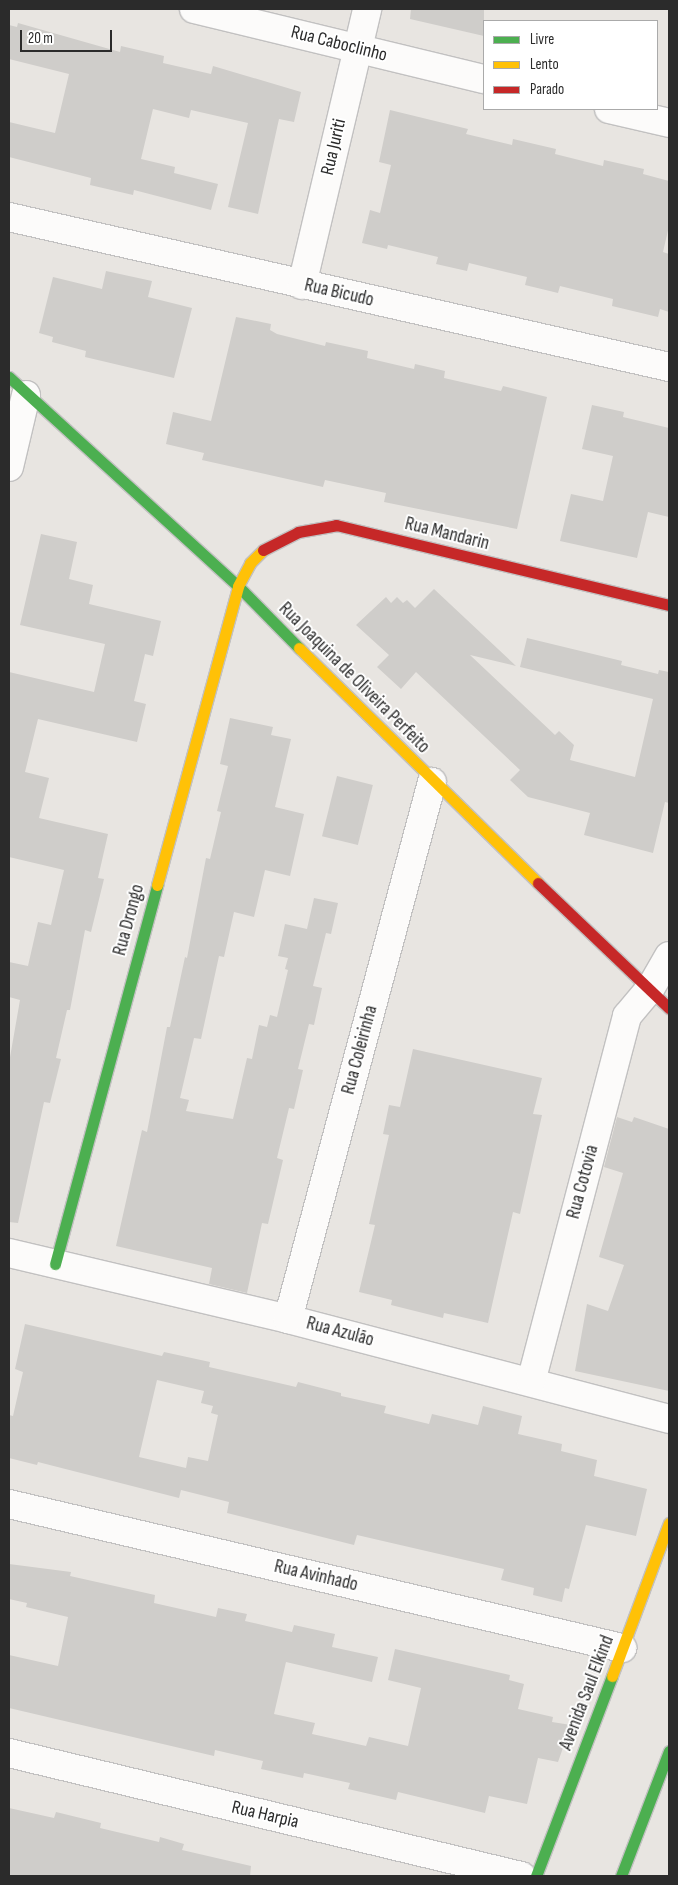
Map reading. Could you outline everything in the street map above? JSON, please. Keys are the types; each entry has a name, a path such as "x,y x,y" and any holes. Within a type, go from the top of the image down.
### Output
{"street":[{"name":"Rua Caboclinho","path":"194,9 483,79"},
{"name":"Rua Juriti","path":"302,285 367,9"},
{"path":"613,110 669,123"},
{"name":"Rua Bicudo","path":"9,217 669,367"},
{"path":"9,468 18,386"},
{"name":"Rua Joaquina de Oliveira Perfeito","path":"18,386 238,586 432,782 669,1008"},
{"name":"Rua Mandarin","path":"238,586 250,563 268,545 298,532 336,525 669,605"},
{"name":"Rua Drongo","path":"55,1264 238,586"},
{"name":"Rua Coleirinha","path":"288,1319 432,782"},
{"name":"Rua Cotovia","path":"531,1382 627,1016 650,989 669,956"},
{"name":"Rua Azulão","path":"9,1253 288,1319 669,1419"},
{"name":"Rua Avinhado","path":"9,1504 622,1648"},
{"name":"Avenida Saul Elkind","path":"536,1876 669,1523"},
{"path":"621,1876 669,1751"},
{"name":"Rua Harpia","path":"9,1754 521,1876"}],"building":[{"path":"411,9 484,9 483,36 410,19"},
{"path":"18,23 120,52 121,46 164,56 163,63 211,74 213,66 301,92 294,122 279,119 258,214 228,207 248,123 191,110 189,118 153,109 141,159 175,167 174,173 218,184 211,210 134,190 133,195 90,185 91,178 9,157 9,122 55,133 69,74 9,59 9,25 17,27"},
{"path":"390,110 468,129 466,134 512,145 513,139 556,149 555,154 603,166 604,160 644,169 643,174 669,181 669,226 663,252 669,254 669,312 660,309 658,317 612,306 613,299 560,286 558,293 525,285 527,277 469,263 467,271 436,264 438,257 388,245 387,249 362,243 370,210 380,213 391,165 379,162"},
{"path":"106,271 152,281 148,297 192,308 174,378 85,357 86,351 52,342 53,337 39,333 53,277 102,289"},
{"path":"236,317 271,324 270,330 277,334 325,346 326,342 368,351 367,358 414,369 415,364 445,371 444,378 501,391 503,386 547,397 517,529 384,502 386,493 325,480 323,487 202,460 204,453 166,444 173,412 211,421"},
{"path":"592,405 624,412 623,417 669,428 669,517 648,512 637,558 560,541 571,494 603,501 613,456 582,449"},
{"path":"41,534 77,542 69,579 93,585 89,604 161,621 153,656 145,654 134,701 146,704 137,742 38,719 25,772 49,778 39,818 108,834 98,878 104,879 91,932 85,930 70,1010 67,1010 56,1058 61,1059 50,1103 44,1102 18,1223 9,1222 9,1063 20,1000 9,997 9,962 28,966 38,922 51,925 64,870 9,857 9,672 94,692 105,644 20,625"},
{"path":"434,589 516,666 470,655 555,735 559,731 574,745 570,760 635,777 653,699 520,667 527,638 622,661 621,665 658,674 659,670 669,672 669,803 665,802 653,853 584,835 590,813 528,797 510,780 520,770 416,672 401,689 377,667 389,655 356,625 386,597 391,603 397,597 403,603 407,600 415,608"},
{"path":"230,718 273,727 271,735 291,739 275,807 304,814 290,876 265,870 254,917 234,912 224,957 219,956 201,1039 194,1038 180,1098 189,1100 186,1111 233,1119 247,1058 252,1059 259,1025 267,1027 270,1015 277,1017 288,970 285,969 288,958 278,956 285,924 307,929 314,898 338,903 331,934 326,933 313,986 322,988 314,1025 309,1024 298,1069 303,1070 294,1109 289,1108 277,1158 283,1160 268,1224 262,1223 247,1293 209,1284 212,1268 116,1246 142,1130 147,1132 167,1027 170,1027 185,957 187,958 206,858 210,859 221,812 217,811 228,766 220,764"},
{"path":"337,776 373,785 358,845 322,836"},
{"path":"413,1049 542,1078 533,1114 542,1115 520,1214 513,1212 488,1323 444,1313 443,1318 391,1305 392,1300 359,1292 375,1225 369,1224 389,1135 383,1134 389,1105 400,1107"},
{"path":"617,1117 632,1122 634,1117 669,1129 669,1391 575,1371 587,1304 608,1311 624,1265 599,1257 623,1173 604,1167"},
{"path":"25,1324 162,1356 164,1352 210,1362 209,1367 296,1387 298,1382 341,1393 341,1396 386,1406 384,1413 429,1424 432,1414 478,1425 483,1406 522,1416 518,1434 562,1444 561,1451 597,1460 594,1476 647,1489 636,1536 586,1525 569,1589 565,1588 562,1602 533,1595 534,1588 501,1580 504,1569 357,1535 354,1545 227,1513 229,1502 181,1490 179,1498 38,1462 37,1465 9,1458 9,1415 13,1416 23,1372 15,1369","holes":["157,1380 204,1391 201,1403 213,1406 211,1413 218,1415 208,1461 188,1457 186,1468 139,1457"]},
{"path":"9,1564 71,1572 70,1576 155,1595 154,1603 216,1617 218,1608 247,1614 245,1621 292,1632 294,1625 335,1634 332,1647 378,1657 372,1682 286,1662 274,1714 315,1723 312,1734 366,1746 369,1737 408,1746 421,1688 388,1680 395,1649 510,1675 509,1680 524,1684 518,1709 553,1717 552,1722 571,1725 558,1762 538,1758 527,1804 489,1796 485,1813 398,1792 396,1800 348,1789 350,1783 304,1773 303,1778 261,1769 263,1761 215,1750 214,1756 9,1708 9,1655 58,1666 68,1617 26,1607 27,1603 9,1599"},
{"path":"9,1808 54,1818 56,1812 101,1823 100,1828 159,1842 160,1837 184,1844 182,1850 251,1866 250,1876 9,1876"}],"traffic: fast":[{"path":"9,377 238,586 299,648"},
{"path":"55,1264 157,885"},
{"path":"536,1876 612,1676"},
{"path":"621,1876 669,1751"}],"traffic: slow":[{"path":"157,885 238,586 250,563 263,550"},
{"path":"299,648 538,883"},
{"path":"612,1676 669,1523"}],"traffic: jam":[{"path":"263,550 298,532 336,525 669,605"},
{"path":"538,883 669,1008"}]}
